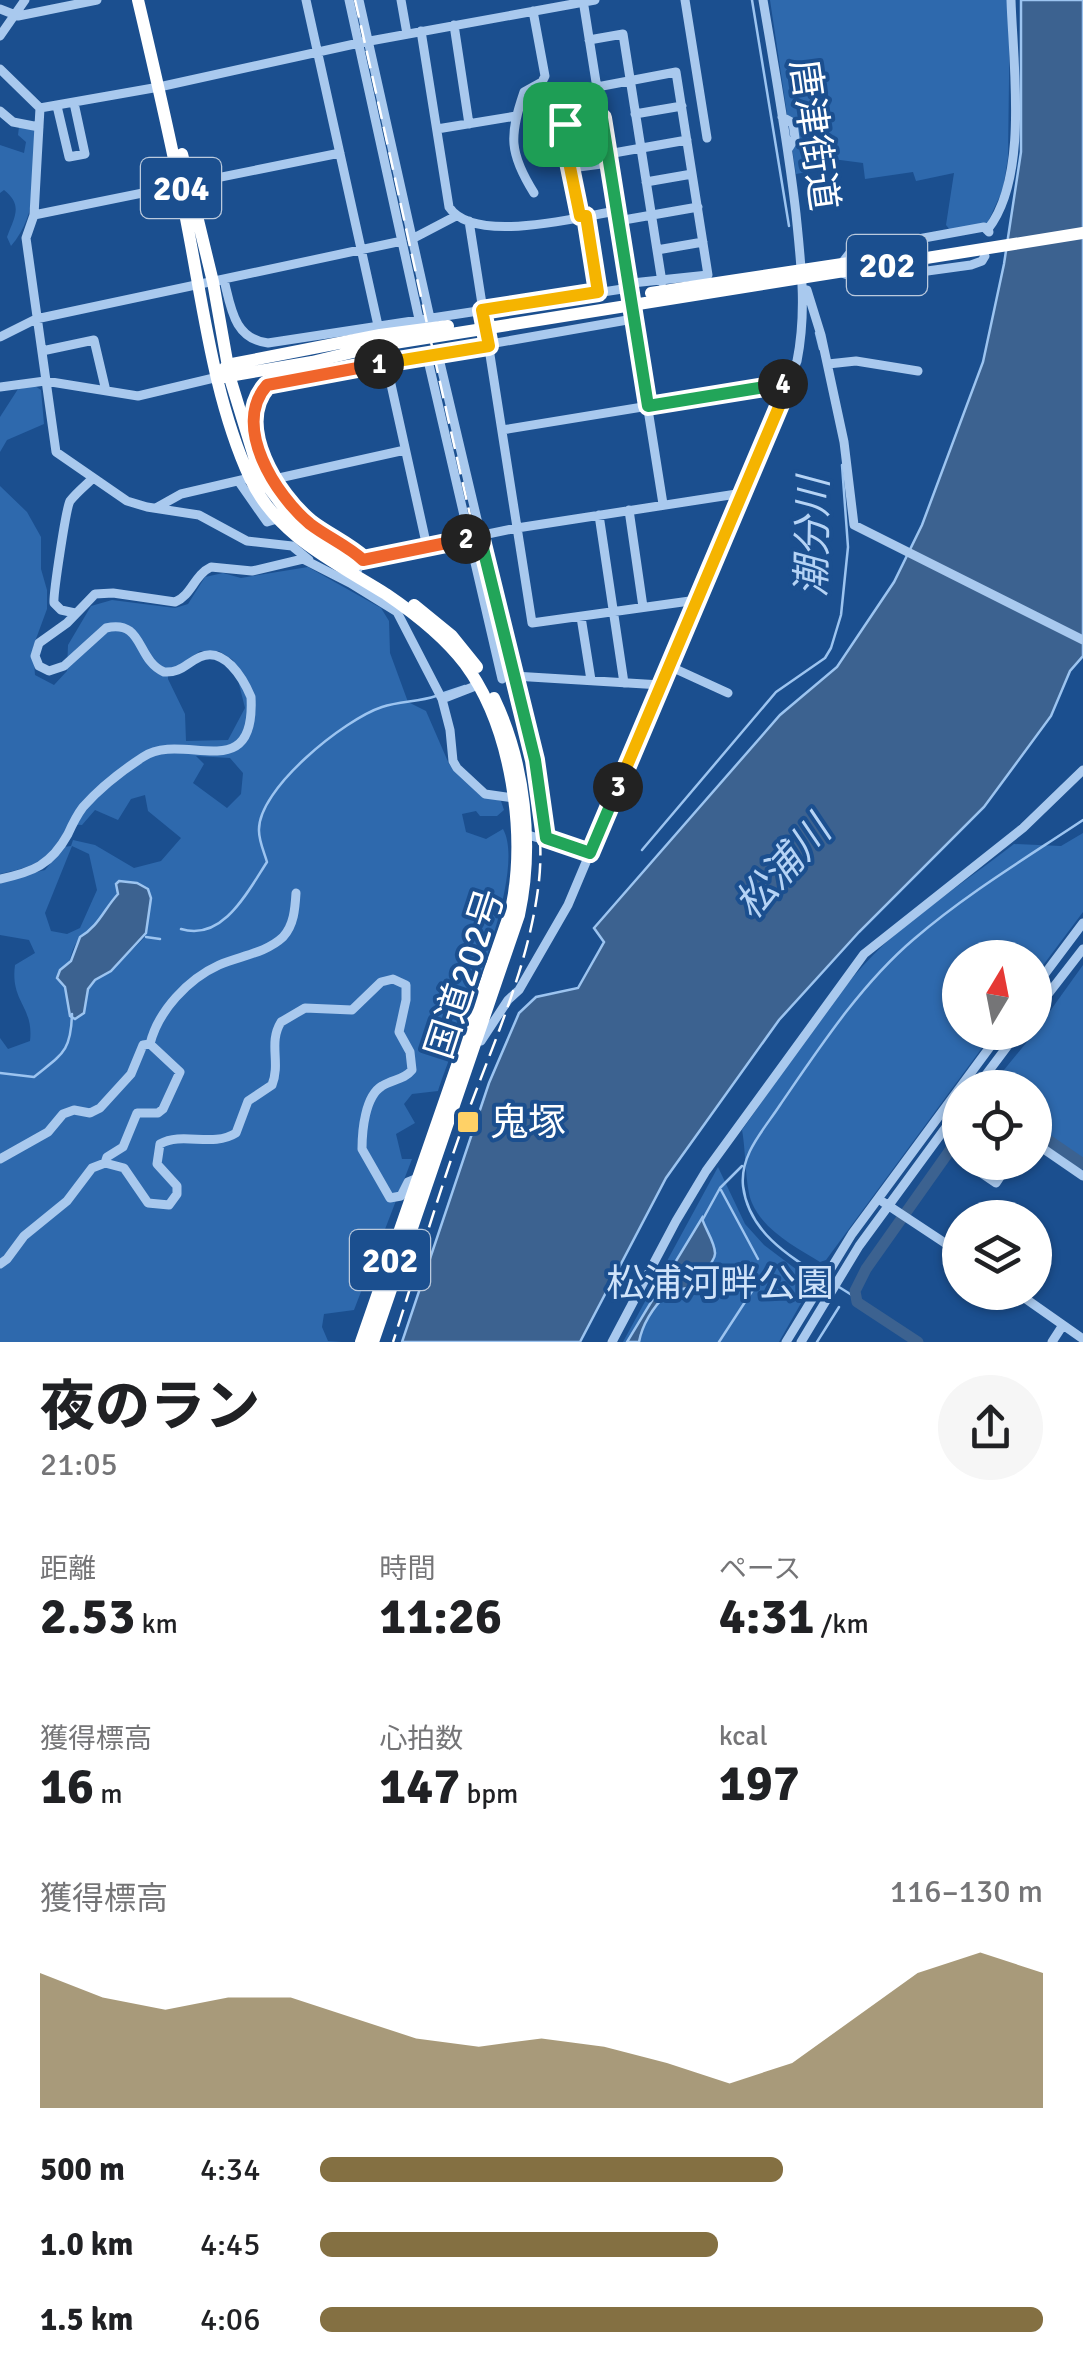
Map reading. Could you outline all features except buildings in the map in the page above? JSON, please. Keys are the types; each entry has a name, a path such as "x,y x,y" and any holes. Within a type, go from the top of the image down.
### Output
{"highway":[{"name":"204","path":"138,0 162,86"},
{"name":"204","path":"147,0 184,184 199,285 225,373"},
{"name":"204","path":"184,184 219,281 225,373"},
{"name":"202","path":"225,373 380,335 631,302 1083,232"},
{"name":"国道202号","path":"225,373 247,416 253,482 298,526 344,553 356,572 449,646 478,685 499,736 523,833 511,910 362,1342"},
{"name":"国道202号","path":"225,373 253,482 277,519 296,538 430,616 467,652 485,680 508,733 523,833 526,882 520,915 372,1342"}],"street":[{"path":"0,36 25,0"},
{"path":"0,9 12,15 97,0"},
{"path":"306,0 427,547"},
{"path":"349,0 364,42"},
{"path":"359,0 364,42 425,318"},
{"path":"401,0 406,34"},
{"path":"685,0 707,138"},
{"name":"唐津街道","path":"762,0 788,148 802,274"},
{"path":"986,256 971,265 862,280 842,268 849,254 858,250 989,231 1008,186 1013,154 1012,0"},
{"path":"40,108 587,1 663,504"},
{"path":"533,11 545,76 524,92 512,141 516,160 534,192"},
{"path":"454,26 469,124"},
{"path":"421,31 449,206 456,216 500,228 583,216 652,216 698,207"},
{"path":"590,40 622,34 662,282"},
{"path":"0,69 40,108 34,215 26,238 56,452 127,501 199,515 247,541 292,546 309,560"},
{"path":"597,86 676,72 698,207 708,275 632,284 631,302"},
{"path":"57,106 68,157 86,154 74,102"},
{"path":"635,114 682,106"},
{"path":"0,111 13,122 39,128"},
{"path":"437,129 516,116"},
{"path":"598,292 562,128 565,124 602,118"},
{"path":"570,168 687,140"},
{"path":"34,215 337,154"},
{"path":"646,182 692,174"},
{"path":"0,337 36,319 407,240 456,216"},
{"path":"468,221 532,623 697,600"},
{"path":"657,250 703,242"},
{"path":"802,274 828,364 848,466 851,521 858,529 1083,640"},
{"path":"472,1056 556,929 789,383 802,337 802,274"},
{"path":"219,281 238,326 244,334 262,343 380,335 425,318 484,320 598,292 631,302"},
{"path":"247,416 260,392 273,382 489,346 631,302"},
{"path":"42,351 94,340 106,390"},
{"path":"438,354 542,789 546,838"},
{"path":"427,356 502,679"},
{"path":"828,364 856,360 918,370"},
{"path":"0,388 46,381 138,396 225,373"},
{"path":"502,430 789,383"},
{"path":"279,478 406,450"},
{"path":"75,613 60,610 54,603 54,589 68,504 92,478"},
{"path":"156,508 181,494 253,482"},
{"path":"0,879 40,868 54,857 86,804 154,750 225,751 240,742 245,732 251,697 224,659 205,655 184,670 164,672 149,662 129,628 106,628 64,666 44,669 36,656 39,643 89,597 103,592 176,602 211,567 252,571 309,560 356,572 427,547 517,528 742,492"},
{"path":"630,510 644,607"},
{"path":"599,515 624,682"},
{"path":"279,565 284,545"},
{"path":"401,610 442,699 452,761 486,794 513,798"},
{"path":"580,617 591,680"},
{"path":"669,666 728,693"},
{"path":"517,677 661,685"},
{"path":"442,699 478,685"},
{"path":"612,1342 706,1171 864,954 1023,828 1083,770"},
{"path":"523,833 590,853"},
{"path":"150,1044 165,1006 208,971 281,939 293,919 296,894"},
{"path":"1052,965 1083,924"},
{"path":"1052,989 1083,949"},
{"path":"0,1264 24,1236 67,1202 92,1168 105,1163 124,1168 148,1203 169,1205 177,1194 177,1186 157,1164 160,1144 173,1139 231,1137 240,1126 248,1100 272,1085 278,1066 273,1042 281,1022 305,1008 352,1010 381,982 393,979 406,985 398,1026 414,1063 408,1076 384,1084 374,1094 362,1149 390,1198 400,1196 408,1182 418,1178"},
{"path":"470,1028 488,1010 508,1000"},
{"path":"0,1159 48,1132 64,1114 74,1110 90,1113 100,1108 132,1074 143,1045 150,1044 176,1066 179,1077 158,1113 137,1113 133,1117 123,1147 107,1157 105,1163"},
{"path":"786,1342 877,1198 942,1112"},
{"path":"801,1342 841,1274 893,1208 942,1135"},
{"path":"1052,1154 1083,1176"},
{"path":"877,1198 942,1241"},
{"path":"1042,1310 1083,1339"},
{"path":"1052,1342 1063,1325"}],"green space":[{"path":"770,0 1010,0 1008,157 1003,189 987,224 950,230 946,225 954,173 916,181 913,172 865,179 863,163 825,158 823,169 796,174"},
{"path":"598,120 607,159 572,164 566,125"},
{"path":"19,127 36,131 35,177 31,206 11,246 7,237 15,206 10,195 4,190 0,193 0,145 24,153 26,142 18,135"},
{"path":"35,386 41,390 44,424 7,440 0,452 0,417 18,389"},
{"path":"0,486 27,512 41,537 47,609 33,647 35,675 54,685 67,671 68,645 91,606 112,600 175,608 188,604 205,577 223,573 241,578 308,567 381,608 389,621 390,653 408,702 426,711 449,764 480,795 501,801 504,810 497,816 480,816 476,811 462,814 466,832 486,839 503,829 508,851 506,882 487,957 438,1091 412,1094 404,1104 415,1123 396,1134 402,1159 412,1159 354,1310 324,1314 322,1327 328,1341 342,1342 0,1342 0,1038 8,1049 30,1041 29,1020 14,977 15,965 35,953 29,940 0,935 0,881 45,870 73,840 95,845 134,868 161,861 181,838 148,811 145,795 131,799 118,820 95,810 82,825 69,824 42,859 0,874","holes":["200,651 219,651 233,660 245,708 228,740 186,741 185,714 168,679 168,669 182,665","196,756 230,758 243,773 241,794 227,808 193,783 204,764","72,846 89,854 97,890 80,928 67,934 51,931 45,913","120,881 151,898 145,937 111,971 95,980 88,989 84,1013 70,1016 67,986 72,952 82,936 99,923 118,894 116,884"]},
{"path":"1083,833 1083,912 1052,953 1052,940 942,940 942,1050 980,1050 966,1070 942,1070 942,1102 826,1260 820,1262 782,1237 757,1213 748,1188 742,1130 812,1029 892,937 1014,844 1061,846"},
{"path":"1083,965 1083,1161 1052,1140 1052,1070 1004,1070 1020,1050 1052,1050 1052,1008"},
{"name":"松浦河畔公園","path":"718,1167 745,1224 764,1245 813,1282 779,1342 623,1342"}],"water":[{"name":"松浦川","path":"1021,0 1083,0 1083,656 1070,671 1051,716 984,807 859,932 779,1020 666,1178 580,1342 402,1342 489,1083 519,1013 536,997 578,988 604,942 594,928 780,715 837,667 894,582 922,525 983,362 1004,264 1021,152"},
{"path":"119,881 148,889 151,898 146,933 111,971 95,980 88,989 84,1013 75,1019 70,1016 65,987 57,978 71,961 80,937 97,923 118,894"},
{"path":"702,1218 715,1249 712,1261 691,1286 671,1291 661,1300 645,1323 639,1342 627,1342"}],"waterway":[{"name":"潮分川","path":"752,0 789,226"},
{"name":"潮分川","path":"816,333 820,349"},
{"name":"潮分川","path":"642,850 776,692 825,658 831,648 841,615 848,547 842,465"},
{"path":"444,693 465,686"},
{"path":"181,929 209,928 222,921 243,899 267,862 259,835 262,814 287,776 306,758 366,714 436,696"},
{"path":"832,1283 776,1244 754,1218 743,1186 745,1164 754,1143 842,1018 895,957 954,907 1083,820"},
{"path":"146,937 160,939"},
{"path":"0,1073 34,1077 52,1063 67,1045 72,1014"},
{"path":"1052,1143 1083,1164"},
{"path":"918,1342 857,1302 855,1291 866,1269 942,1161"},
{"path":"703,1219 720,1188 742,1166"},
{"path":"721,1190 758,1259"},
{"path":"719,1342 760,1279"},
{"path":"839,1287 855,1297"},
{"path":"817,1342 839,1307"}],"railway":[{"path":"355,0 481,562 522,721 540,844 535,911 520,969 448,1169 393,1342"}],"place":[{"name":"鬼塚","path":"468,1122"}],"route":[{"path":"602,118 648,406 789,383 590,853 546,838 542,789 480,536 363,560 309,523 282,494 264,461 253,414 260,392 273,382 489,346 482,310 598,292 586,216 580,216 562,128 565,124 602,118"}]}
